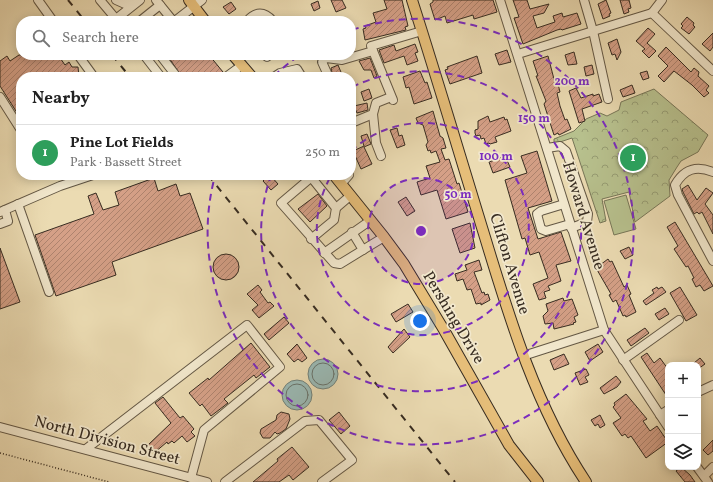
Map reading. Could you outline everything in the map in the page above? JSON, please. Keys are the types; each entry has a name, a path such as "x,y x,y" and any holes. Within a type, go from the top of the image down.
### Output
{"main road":[{"name":"Clifton Avenue","path":"412,0 504,300 523,356 567,451 586,482"},
{"path":"195,2 202,16"},
{"path":"237,60 247,72"},
{"name":"Pershing Drive","path":"338,180 384,237 428,303 509,445 538,482"}],"street":[{"path":"38,0 49,16"},
{"path":"100,0 113,16"},
{"path":"116,0 125,4 131,0"},
{"path":"121,16 140,0"},
{"name":"Howard Avenue","path":"500,0 548,148 604,330 665,422"},
{"path":"584,0 593,31 608,98"},
{"path":"518,54 652,14 662,0"},
{"path":"180,16 195,2"},
{"path":"145,16 158,3 170,16"},
{"path":"253,16 260,13 269,16"},
{"path":"652,14 713,71"},
{"path":"381,156 376,143 373,114 376,103 392,98 371,46 422,31"},
{"path":"356,56 373,51"},
{"path":"82,60 90,72"},
{"path":"148,60 157,72"},
{"path":"164,60 173,72"},
{"path":"324,60 322,62 326,72"},
{"path":"233,72 241,66"},
{"path":"284,72 297,69 299,72"},
{"path":"0,96 16,122"},
{"path":"356,121 373,114"},
{"path":"548,148 560,146 566,152 588,214 587,222 546,232 541,229 537,214 541,211 564,204"},
{"path":"713,172 703,168 692,168 679,177 675,185 678,195 713,261"},
{"path":"0,224 8,221 2,211 77,180"},
{"path":"307,180 281,203 311,239 334,263 340,264 384,237"},
{"path":"315,180 336,208"},
{"path":"341,184 345,180"},
{"path":"311,239 334,220 336,208 350,196"},
{"path":"18,204 49,292"},
{"path":"324,253 371,220"},
{"path":"352,232 363,250"},
{"path":"623,360 679,320"},
{"path":"86,449 247,325 280,367 204,430 191,478"},
{"path":"523,356 604,330"},
{"path":"701,391 713,385"},
{"path":"660,415 665,412"},
{"path":"225,482 305,421 319,420 352,460 322,482"},
{"name":"North Division Street","path":"0,427 207,482"},
{"path":"699,470 706,479 713,467"}],"path":[{"path":"0,453 109,482"}],"green space":[{"path":"654,89 708,135 698,152 681,161 677,167 669,180 670,196 635,222 629,192 602,199 606,221 600,223 572,138 554,144 554,139 574,131 586,119 600,113 607,116 619,110 621,102"},
{"path":"626,195 636,229 614,235 604,201"}],"water":[{"path":"323,359 333,364 338,374 333,384 323,389 313,384 308,374 313,364"},
{"path":"297,380 307,385 312,395 307,405 297,410 287,405 282,395 287,385"}],"building":[{"path":"331,0 342,0 346,8 336,12"},
{"path":"384,0 402,0 408,26 405,27 406,30 365,40 363,29 366,28 365,26 376,22 373,13 387,9"},
{"path":"433,0 493,0 497,12 474,19 473,15 447,23 445,16 435,20 430,4"},
{"path":"513,0 527,0 530,9 549,4 544,13 533,16 537,28 555,22 553,16 562,13 563,17 577,13 581,24 562,30 557,30 523,44 514,18 519,17"},
{"path":"606,0 611,13 609,14 610,16 603,19 598,4"},
{"path":"620,0 629,0 631,8 628,9 629,12 624,14"},
{"path":"318,1 320,8 314,11 311,4"},
{"path":"231,2 236,9 229,14 223,7"},
{"path":"687,17 694,23 693,25 695,27 689,34 681,28 683,26 681,24"},
{"path":"648,28 655,34 647,43 656,51 649,58 642,51 645,49 636,41"},
{"path":"713,33 713,47 710,51 702,44"},
{"path":"617,39 621,52 617,60 615,54 612,55 608,43"},
{"path":"415,44 418,52 415,53 418,61 407,65 404,56 384,63 379,50 394,45 396,51"},
{"path":"666,47 691,72 694,68 699,72 698,76 709,86 706,90 709,93 704,97 692,85 674,71 664,82 658,76 668,66 658,56"},
{"path":"507,50 511,62 499,65 495,54"},
{"path":"574,52 577,64 568,65 565,55"},
{"path":"7,56 10,61 16,57 16,60 62,60 65,65 69,62 72,67 78,67 78,72 16,72 16,111 0,86 0,61"},
{"path":"477,56 482,73 450,84 445,70 448,69 447,67"},
{"path":"548,56 555,83 558,84 560,92 557,93 560,106 565,120 567,119 571,129 559,135 558,133 554,135 544,104 546,101 536,76 538,76 533,61"},
{"path":"370,58 377,76 374,78 371,70 364,70 359,61"},
{"path":"170,60 213,60 223,72 179,72"},
{"path":"338,65 341,72 332,72 331,68"},
{"path":"592,65 594,74 586,76 584,67"},
{"path":"420,71 425,83 427,82 432,98 414,104 409,87 406,88 403,77"},
{"path":"647,71 649,78 643,80 640,73"},
{"path":"632,85 635,93 623,97 620,90"},
{"path":"576,88 581,98 593,94 593,96 599,94 602,102 582,109 585,121 579,123 569,91"},
{"path":"369,89 372,98 364,101 361,92"},
{"path":"367,103 368,110 357,113 356,106"},
{"path":"433,111 440,136 443,138 446,148 441,149 445,160 449,159 457,184 459,183 468,212 446,219 437,190 421,195 417,182 430,178 426,166 440,162 436,151 431,153 430,150 428,151 426,145 428,142 423,125 418,123 416,118"},
{"path":"488,116 490,122 504,117 505,120 507,119 511,131 495,137 497,142 486,144 484,138 481,139 480,135 476,136 475,130 478,129 478,121"},
{"path":"397,128 399,136 402,135 405,145 397,148 390,130"},
{"path":"367,134 371,144 364,147 372,164 361,169 356,158 356,150 364,146 361,136"},
{"path":"537,151 552,201 528,208 538,239 561,232 571,261 556,265 561,281 548,286 550,290 544,292 546,298 539,300 533,284 548,278 539,252 530,255 525,238 522,239 505,180 527,173 521,156"},
{"path":"503,157 504,159 506,158 510,167 493,173 489,162"},
{"path":"148,180 155,180 158,191 176,184 180,196 190,193 203,229 112,262 116,275 56,296 35,235 94,214 88,196 96,193 103,210 119,205 115,192"},
{"path":"274,180 278,184 271,190 263,181"},
{"path":"688,185 697,200 706,188 713,193 705,204 713,215 713,234 702,212 699,214 697,212 694,214 682,189"},
{"path":"318,194 327,206 310,222 298,209"},
{"path":"406,197 415,211 407,216 398,202"},
{"path":"675,222 713,286 704,291 700,285 696,287 692,279 694,278 688,266 686,267 674,249 678,246 667,227"},
{"path":"470,223 475,248 460,253 452,229"},
{"path":"629,247 633,255 625,259 620,251"},
{"path":"0,248 20,302 0,309"},
{"path":"226,254 235,258 239,267 235,276 226,280 217,276 213,267 217,258"},
{"path":"608,259 610,262 612,261 624,287 627,285 631,294 629,295 636,312 626,317 625,315 623,316 616,300 613,302 609,295 611,294 596,268"},
{"path":"479,260 482,270 474,272 482,293 484,292 485,295 488,294 490,300 481,305 481,303 476,304 471,289 467,290 463,279 457,281 455,274 467,270 465,265"},
{"path":"258,285 262,290 260,292 268,303 270,302 274,306 259,318 252,310 258,305 247,294"},
{"path":"657,287 658,289 662,287 666,292 646,305 643,301 654,293 652,290"},
{"path":"680,287 697,315 686,321 670,293"},
{"path":"563,298 564,301 572,299 578,315 574,317 576,322 573,323 574,324 554,329 553,323 545,324 543,316 548,311 546,304"},
{"path":"408,304 413,312 396,322 391,314"},
{"path":"665,308 669,314 659,320 655,314"},
{"path":"284,317 289,323 269,340 264,334"},
{"path":"645,328 649,333 631,346 627,340"},
{"path":"404,329 410,337 393,353 388,347"},
{"path":"251,343 270,367 256,378 254,375 224,399 228,403 211,416 202,404 200,406 189,393 208,378 209,380"},
{"path":"297,344 307,358 302,362 298,359 294,362 287,354"},
{"path":"598,344 603,352 590,361 585,352"},
{"path":"647,353 654,363 660,358 665,365 665,393 641,357"},
{"path":"564,354 569,364 554,370 550,360"},
{"path":"700,358 705,364 701,367 701,362 695,362"},
{"path":"586,369 589,375 585,377 588,382 580,385 575,373"},
{"path":"616,376 621,382 617,387 604,394 600,388"},
{"path":"626,394 647,419 643,421 650,431 657,426 665,438 665,444 646,458 631,436 628,438 625,434 622,436 613,423 621,418 613,407 615,405 614,403"},
{"path":"163,397 180,418 183,416 194,429 191,432 195,436 187,442 182,436 174,443 172,441 168,444 167,442 154,453 148,445 171,423 155,403"},
{"path":"281,412 289,414 290,419 286,429 277,434 275,432 270,438 263,438 260,433 261,429 276,420 277,415"},
{"path":"339,412 350,426 341,434 329,420"},
{"path":"600,415 605,425 600,428 598,424 595,426 591,420"},
{"path":"713,440 713,451 708,455 703,450"},
{"path":"292,447 309,467 293,480 289,475 279,482 253,482 278,461 277,459"},
{"path":"684,470 695,482 685,482 676,471"}],"railway":[{"path":"68,0 81,16"},
{"path":"116,60 126,72"},
{"path":"212,180 455,482"}],"place":[{"name":"Pine Lot Fields","path":"633,158"}]}
